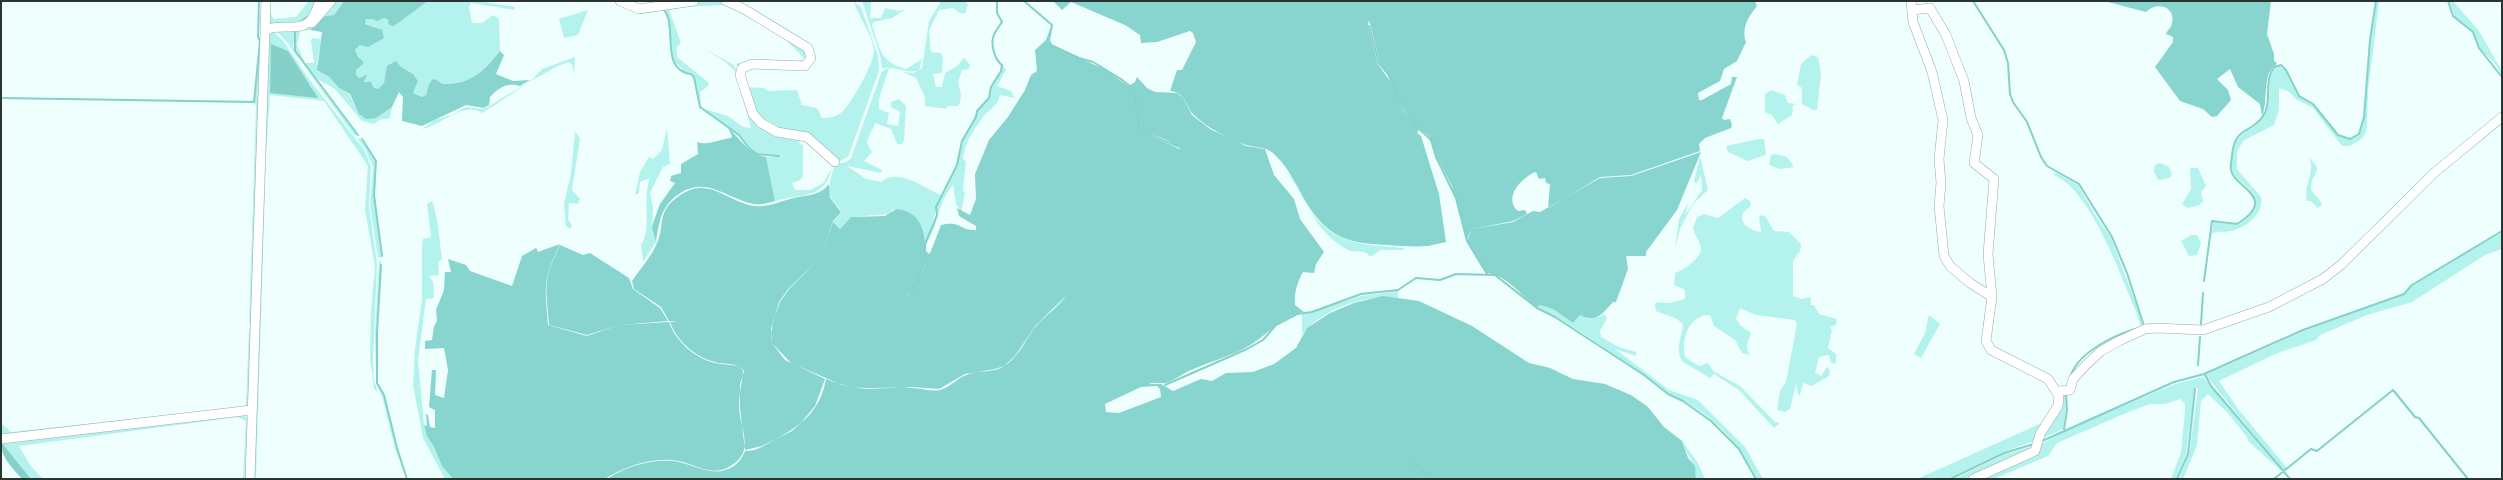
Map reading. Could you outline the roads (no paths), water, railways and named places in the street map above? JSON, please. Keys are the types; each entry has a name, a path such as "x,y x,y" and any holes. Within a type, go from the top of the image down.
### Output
{"street":[{"path":"250,479 260,134 266,1"},
{"path":"305,24 310,21 320,1"},
{"path":"265,30 271,27 313,22 332,1"},
{"path":"620,1 639,9 694,1"},
{"path":"726,1 744,9 808,48 810,58 805,66 752,64 742,68 740,75 753,114 761,123 777,132 807,137 835,162"},
{"path":"1973,479 2035,451 2037,442 2058,406 2058,391 2048,379 1999,354 1988,346 1986,341 1992,297 1988,254 1994,179 1974,163 1978,135 1971,118 1964,81 1946,35 1930,8 1912,6 1913,22 1932,72 1943,120 1938,159 1941,183 1939,206 1944,256 1950,266 1965,279 1992,297"},
{"path":"2058,391 2070,390 2074,379 2101,351 2139,332 2156,328 2203,330 2282,301 2323,279 2342,264 2430,177 2502,117"},
{"path":"3,439 252,410"}],"waterway":[{"path":"1,98 254,102 260,41 258,37 259,1"},
{"path":"910,292 917,283 925,259 925,244 937,215 936,207 957,165 962,141 976,117 977,111 989,98 991,87 1001,71 1002,65 994,53 993,45 994,34 1002,22 997,13 997,1"},
{"path":"1024,1 1052,25 1049,40 1051,45 1079,58 1093,62 1121,79 1133,89 1140,129 1177,146"},
{"path":"1973,1 2004,50 2008,63 2010,94 2013,102 2027,122 2041,157 2047,166 2079,184 2112,237 2127,273 2144,326"},
{"path":"2204,281 2212,221 2237,224 2249,215 2254,207 2255,200 2251,193 2239,182 2231,170 2232,155 2236,139 2258,122 2266,110 2269,79 2274,67 2281,65 2286,70 2299,96 2313,104 2338,135 2350,139 2359,134 2364,117 2370,40 2376,1"},
{"path":"2448,1 2453,16 2473,32 2479,48 2502,77"},
{"path":"664,10 668,17 670,26 672,56 675,64 681,71 691,74 694,77 700,107 739,135 749,148 757,154 779,156"},
{"path":"301,21 309,16"},
{"path":"1369,26 1379,63 1388,74 1404,109 1416,126 1431,140 1436,157 1456,198 1467,241 1487,274"},
{"path":"295,32 295,51 358,135"},
{"path":"362,139 376,161 374,195 382,256"},
{"path":"2042,441 2174,382 2204,374 2303,330 2404,294 2412,285 2502,231"},
{"path":"381,265 377,332 377,383 384,395 397,448 407,479"},
{"path":"1165,385 1247,349 1263,340 1276,325 1297,314 1312,312 1361,294 1398,290 1416,278 1440,280 1456,274 1495,275 1537,308 1555,317 1644,375 1668,394 1683,401 1711,421 1739,449 1756,479"},
{"path":"2201,324 2203,293"},
{"path":"2071,375 2081,359 2089,352 2107,341 2135,329"},
{"path":"2198,365 2200,337"},
{"path":"2205,375 2211,386 2290,479"},
{"path":"2177,479 2188,454 2195,389"},
{"path":"2274,479 2311,449 2317,451 2393,390 2415,417 2419,418 2468,479"},
{"path":"2064,429 2067,410 2066,394"},
{"path":"1950,479 2004,453 2034,444"},
{"path":"1413,462 1429,479"}]}
